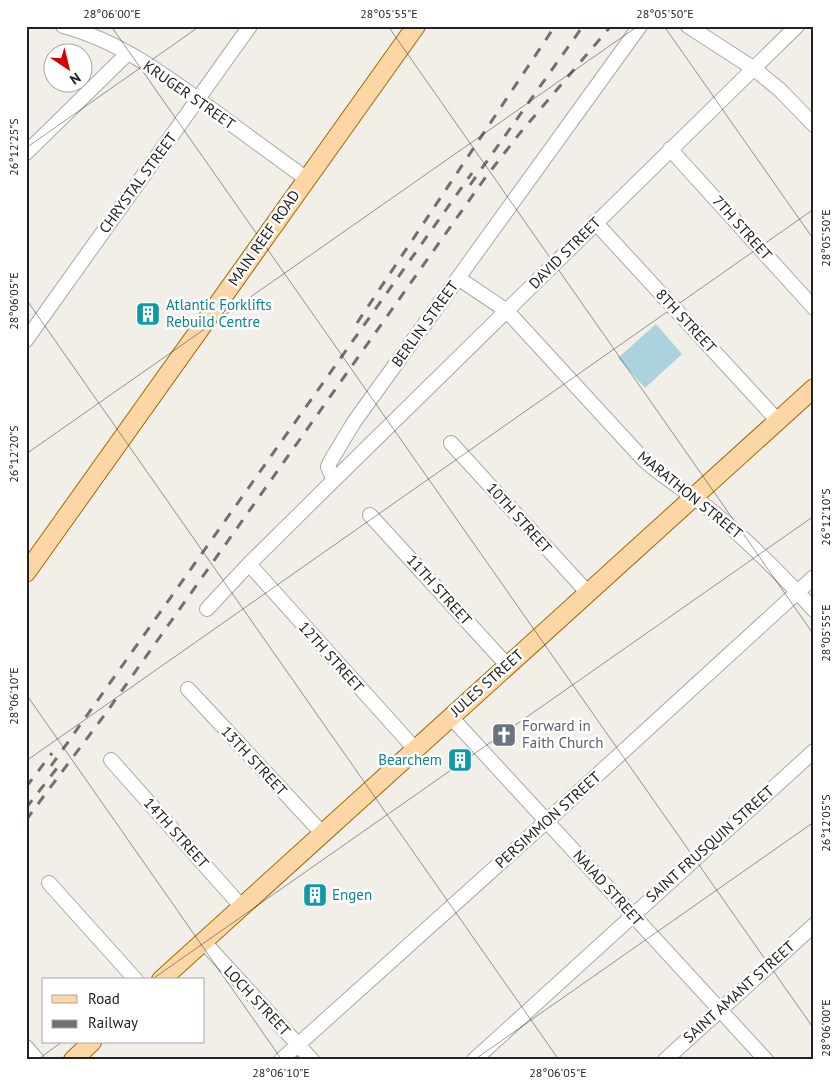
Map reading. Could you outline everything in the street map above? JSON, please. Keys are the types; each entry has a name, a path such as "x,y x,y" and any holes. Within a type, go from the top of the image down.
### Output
{"main road":[{"name":"MAIN REEF ROAD","path":"26,573 416,26"},
{"name":"JULES STREET","path":"163,978 321,832 814,388"},
{"path":"73,1060 90,1044"}],"street":[{"name":"KRUGER STREET","path":"63,26 88,32 128,52 198,99 307,179"},
{"name":"CHRYSTAL STREET","path":"26,340 250,26"},
{"name":"BERLIN STREET","path":"334,480 328,467 350,429 640,26"},
{"path":"688,26 753,68 780,90 814,125"},
{"name":"DAVID STREET","path":"334,480 797,26"},
{"path":"26,152 128,52"},
{"name":"7TH STREET","path":"670,149 814,308"},
{"name":"8TH STREET","path":"595,222 778,420"},
{"path":"458,278 507,311"},
{"name":"MARATHON STREET","path":"507,311 639,455 668,481 694,497 752,546 814,610"},
{"name":"10TH STREET","path":"451,443 588,593"},
{"path":"207,609 249,564 334,480"},
{"name":"11TH STREET","path":"370,515 507,666"},
{"name":"12TH STREET","path":"249,564 415,749"},
{"name":"PERSIMMON STREET","path":"281,1060 814,577"},
{"name":"13TH STREET","path":"188,689 321,832"},
{"name":"NAIAD STREET","path":"450,716 548,820 632,915 766,1060"},
{"name":"SAINT FRUSQUIN STREET","path":"474,1060 814,751"},
{"name":"14TH STREET","path":"111,760 241,906"},
{"path":"49,883 134,978"},
{"name":"SAINT AMANT STREET","path":"665,1060 814,924"},
{"name":"LOCH STREET","path":"203,941 312,1060"},
{"path":"26,1047 37,1060"}],"water":[{"path":"656,324 682,354 645,388 618,358"}],"railway":[{"path":"357,323 555,26"},
{"path":"470,185 583,26"},
{"path":"26,820 106,713 485,178 520,133 611,26"},
{"path":"51,766 472,173"},
{"path":"26,787 52,753"},
{"path":"26,808 61,763"}],"place":[{"name":"Atlantic Forklifts Rebuild Centre","path":"148,314"},
{"name":"Forward in Faith Church","path":"504,735"},
{"name":"Bearchem","path":"460,760"},
{"name":"Engen","path":"315,895"}]}
